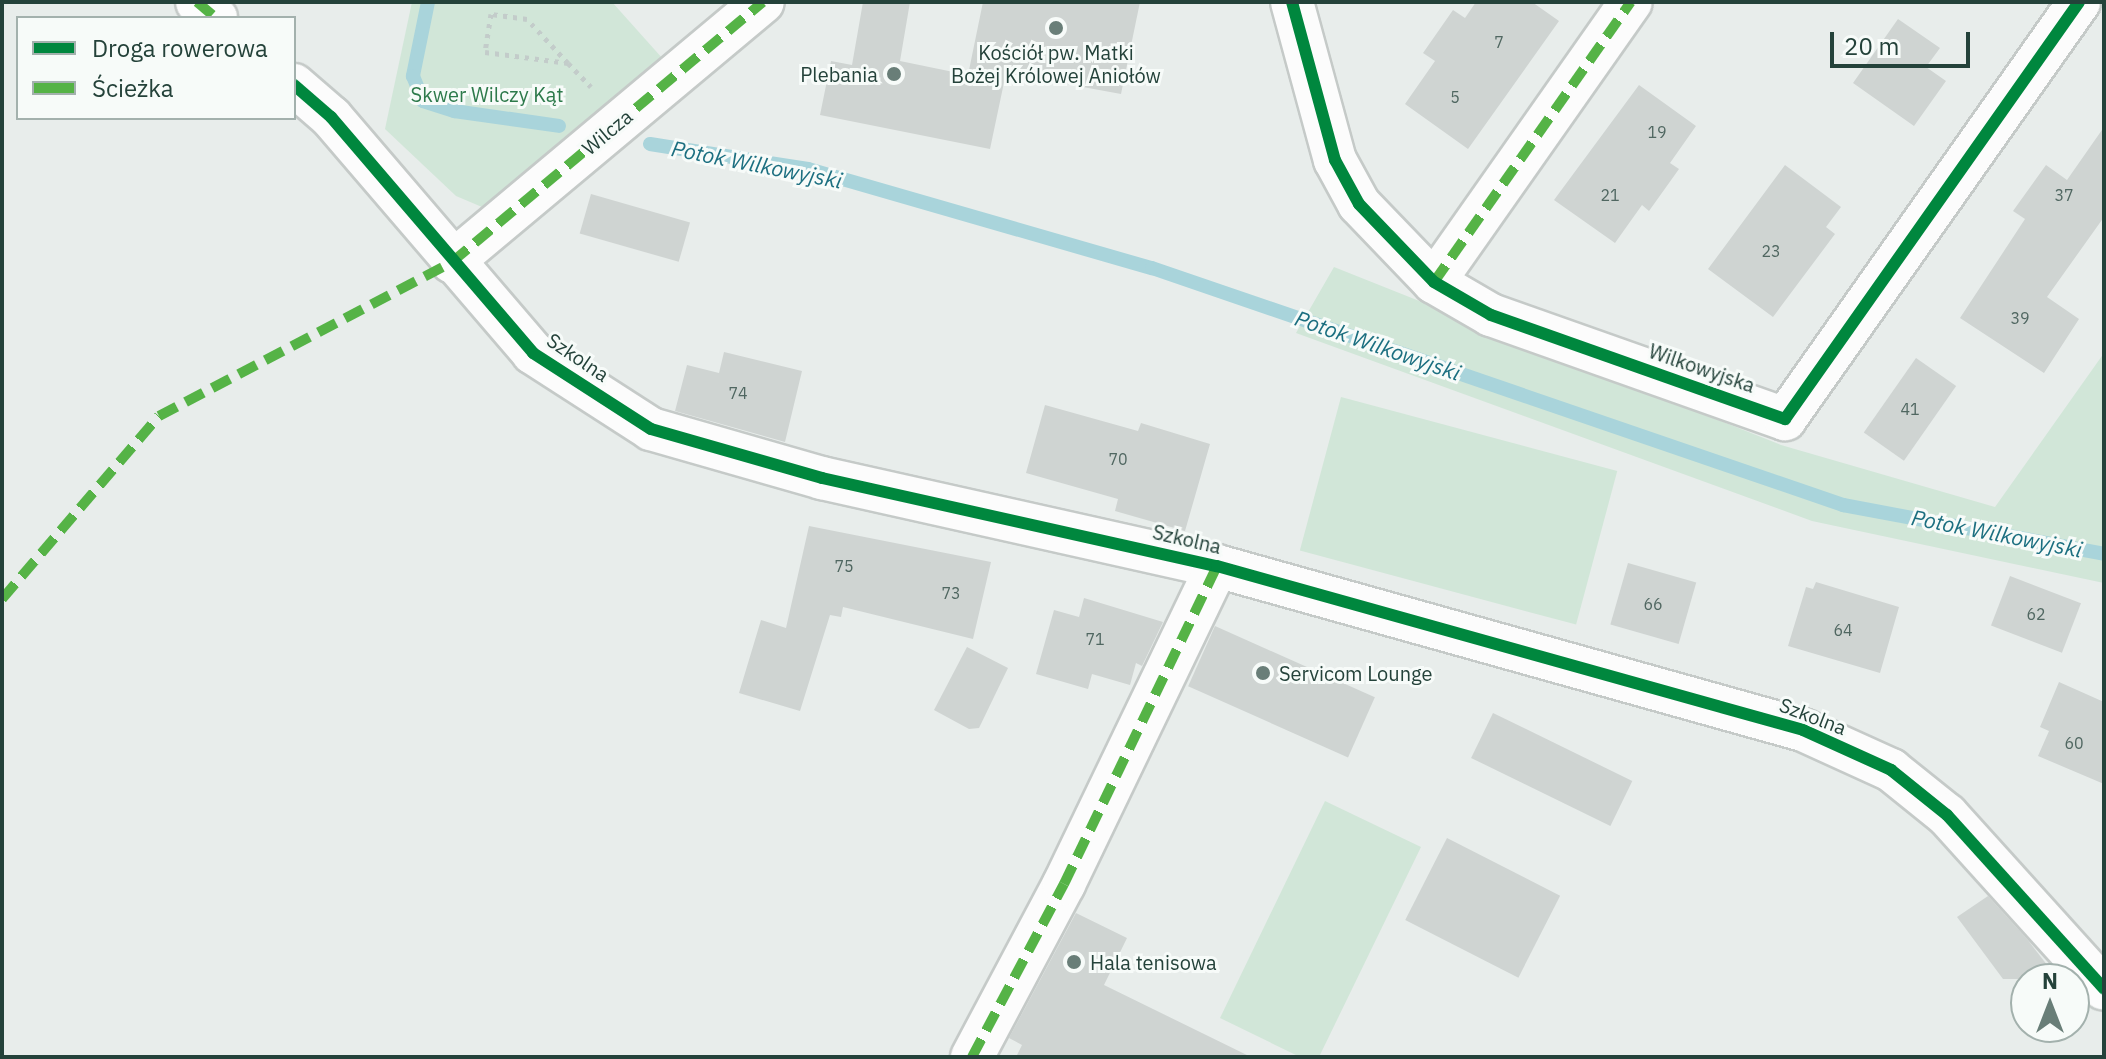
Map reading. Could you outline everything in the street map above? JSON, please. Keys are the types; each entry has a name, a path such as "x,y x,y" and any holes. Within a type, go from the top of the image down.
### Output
{"street":[{"path":"197,2 214,16"},
{"name":"Wilcza","path":"452,262 763,2"},
{"name":"Wilkowyjska","path":"1292,2 1335,160 1359,204 1434,282 1491,315 1785,419 2079,2"},
{"path":"1434,282 1631,2"},
{"name":"Szkolna","path":"296,87 331,117 533,353 651,429 822,478 1217,566 1803,730 1891,770 1947,815 2104,989"},
{"path":"972,1057 1064,884 1217,566"}],"path":[{"path":"568,63 485,52 491,14 527,19 622,120"}],"green space":[{"name":"Skwer Wilczy Kąt","path":"412,2 612,2 663,59 509,199 482,207 456,196 385,129"},
{"path":"1334,267 1781,445 1995,507 2104,353 2104,583 1812,521 1296,333"},
{"path":"1341,397 1617,471 1576,625 1300,551"},
{"path":"1325,801 1421,847 1319,1057 1300,1057 1220,1018"}],"building":[{"path":"863,2 910,2 900,61 968,75 983,2 1140,2 1121,94 1006,73 990,149 820,115 831,61 852,65"},
{"path":"1476,2 1532,2 1559,21 1468,149 1405,104 1435,61 1423,53 1453,10 1465,18"},
{"path":"1898,19 1940,48 1926,67 1946,81 1914,126 1853,83"},
{"path":"1639,85 1696,126 1670,163 1679,169 1649,211 1642,205 1615,243 1554,200"},
{"path":"2104,127 2104,217 2047,297 2079,319 2044,373 1960,318 2025,219 2013,211 2046,165 2067,180"},
{"path":"1785,165 1841,207 1826,227 1835,234 1773,317 1708,269"},
{"path":"591,194 690,222 679,262 580,233"},
{"path":"724,352 802,371 785,442 675,411 687,365 719,373"},
{"path":"1916,358 1956,386 1904,461 1864,433"},
{"path":"1045,405 1138,431 1141,423 1210,444 1185,531 1115,511 1118,499 1026,473"},
{"path":"809,526 991,562 973,639 843,607 841,617 830,615 800,711 739,693 761,620 786,628"},
{"path":"1628,563 1696,583 1679,644 1610,625"},
{"path":"2010,576 2081,603 2062,653 1991,625"},
{"path":"1816,582 1899,607 1880,673 1788,646 1806,587 1813,589"},
{"path":"1084,598 1163,622 1142,666 1136,663 1130,685 1092,674 1088,689 1036,674 1054,610 1079,617"},
{"path":"1215,626 1375,697 1348,757 1188,686"},
{"path":"967,647 1008,668 979,728 969,729 934,710"},
{"path":"2059,682 2104,702 2104,784 2038,756 2049,731 2040,727"},
{"path":"1493,713 1632,781 1610,826 1471,758"},
{"path":"1447,838 1560,896 1518,978 1405,920"},
{"path":"1988,896 2046,963 2010,963 2010,979 2003,979 1957,917"},
{"name":"Hala tenisowa","path":"1076,913 1127,938 1104,985 1251,1057 1016,1057 1022,1045 1009,1038"}],"waterway":[{"name":"Potok Wilkowyjski","path":"428,2 413,76 423,101 454,111 559,126"},
{"name":"Potok Wilkowyjski","path":"650,144 808,169 1152,268 1843,505 2104,554"}],"marked path":[{"path":"197,2 214,16"},
{"path":"2,599 159,416 452,262 763,2"},
{"path":"1434,282 1631,2"},
{"path":"972,1057 1064,884 1217,566"}],"cycle path":[{"path":"1292,2 1335,160 1359,204 1434,282 1491,315 1785,419 2079,2"},
{"path":"296,87 331,117 533,353 651,429 822,478 1217,566 1803,730 1891,770 1947,815 2104,989"}],"place":[{"name":"Kościół pw. Matki Bożej Królowej Aniołów","path":"1056,28"},
{"name":"Plebania","path":"894,74"},
{"name":"Servicom Lounge","path":"1263,673"},
{"name":"Hala tenisowa","path":"1074,962"}]}
